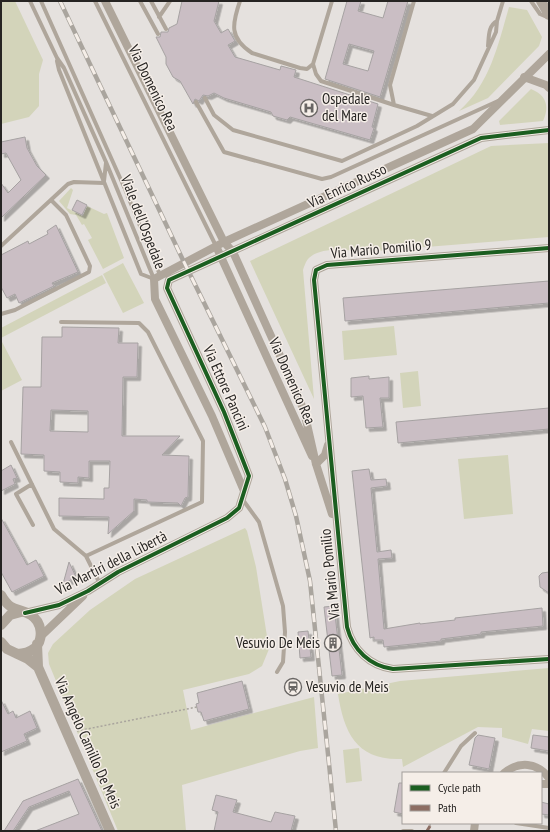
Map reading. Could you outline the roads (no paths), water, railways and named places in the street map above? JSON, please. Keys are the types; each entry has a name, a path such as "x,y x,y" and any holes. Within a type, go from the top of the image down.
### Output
{"street":[{"name":"Via Domenico Rea","path":"105,1 224,242 233,252 304,411 316,464"},
{"path":"541,1 549,15"},
{"name":"Via Enrico Russo","path":"157,277 224,242 473,129 524,77 546,61 549,54"},
{"path":"524,77 546,85 549,88"},
{"name":"Via Enrico Russo","path":"167,288 169,280 482,138 548,129"},
{"name":"Via Domenico Rea","path":"216,246 291,414 316,464"},
{"name":"Via Mario Pomilio 9","path":"329,441 314,280 316,270 327,265 549,248"},
{"name":"Via Ettore Pancini","path":"157,277 155,299 212,416 244,491"},
{"name":"Via Ettore Pancini","path":"167,288 224,412 247,469 249,476 244,491 243,500"},
{"path":"316,464 325,455 329,441"},
{"name":"Via Mario Pomilio","path":"329,441 349,634 358,650 372,661 386,668 402,669 549,659"},
{"name":"Via Mario Pomilio","path":"316,464 331,508 339,542"},
{"name":"Via Martiri della Libertà","path":"23,612 59,605 88,591 127,567 226,518 239,508 243,500"},
{"name":"Via Martiri della Libertà","path":"39,641 88,591"},
{"name":"Via Angelo Camillo De Meis","path":"2,596 8,605 31,615 37,621 40,629 38,667 110,831"},
{"name":"Via Angelo Camillo De Meis","path":"2,596 2,622"},
{"name":"Via Angelo Camillo De Meis","path":"2,622 12,613 23,612"},
{"path":"10,653 29,652 39,641"},
{"name":"Via Angelo Camillo De Meis","path":"1,642 10,653 28,659 38,667"},
{"path":"505,772 514,766 528,765 539,768 549,778"}],"lane":[{"name":"Viale dell'Ospedale","path":"30,1 57,58 64,68 157,277"},
{"path":"40,1 125,189 157,277"},
{"name":"Via Domenico Rea","path":"95,1 216,246"},
{"path":"140,1 158,34"},
{"path":"151,1 166,29"},
{"path":"159,17 170,1"},
{"path":"240,1 232,24 237,38 247,49 252,53 300,68 307,69 314,64"},
{"path":"332,1 314,64 316,74 321,81 432,116"},
{"path":"394,105 390,85 414,1"},
{"path":"205,98 214,115 233,130 342,161 415,126 453,104 474,80 488,46 496,32 497,21 503,1"},
{"path":"531,1 540,14 549,18"},
{"name":"Viale dell'Ospedale","path":"57,58 59,70 141,274 157,277"},
{"path":"196,102 224,152 322,179 331,177 500,100"},
{"name":"Viale dell'Ospedale","path":"104,183 106,162"},
{"path":"1,246 68,184 74,182 104,183"},
{"path":"1,314 15,310 89,272 90,266 66,215 51,200"},
{"path":"61,322 139,323 148,332 203,441 202,502 86,556"},
{"path":"12,442 54,529 86,556 100,584"},
{"path":"32,484 16,494 33,525"},
{"path":"243,500 259,522 283,606 285,632 282,662 277,672"},
{"path":"445,772 461,746 475,733"},
{"path":"523,824 549,828"},
{"path":"403,831 412,831"}],"railway":[{"path":"60,1 182,258 265,427 285,479 296,516 310,581 336,831"}],"place":[{"name":"Ospedale del Mare","path":"309,108"},
{"name":"Vesuvio De Meis","path":"333,643"},
{"name":"Vesuvio de Meis","path":"293,687"}]}
